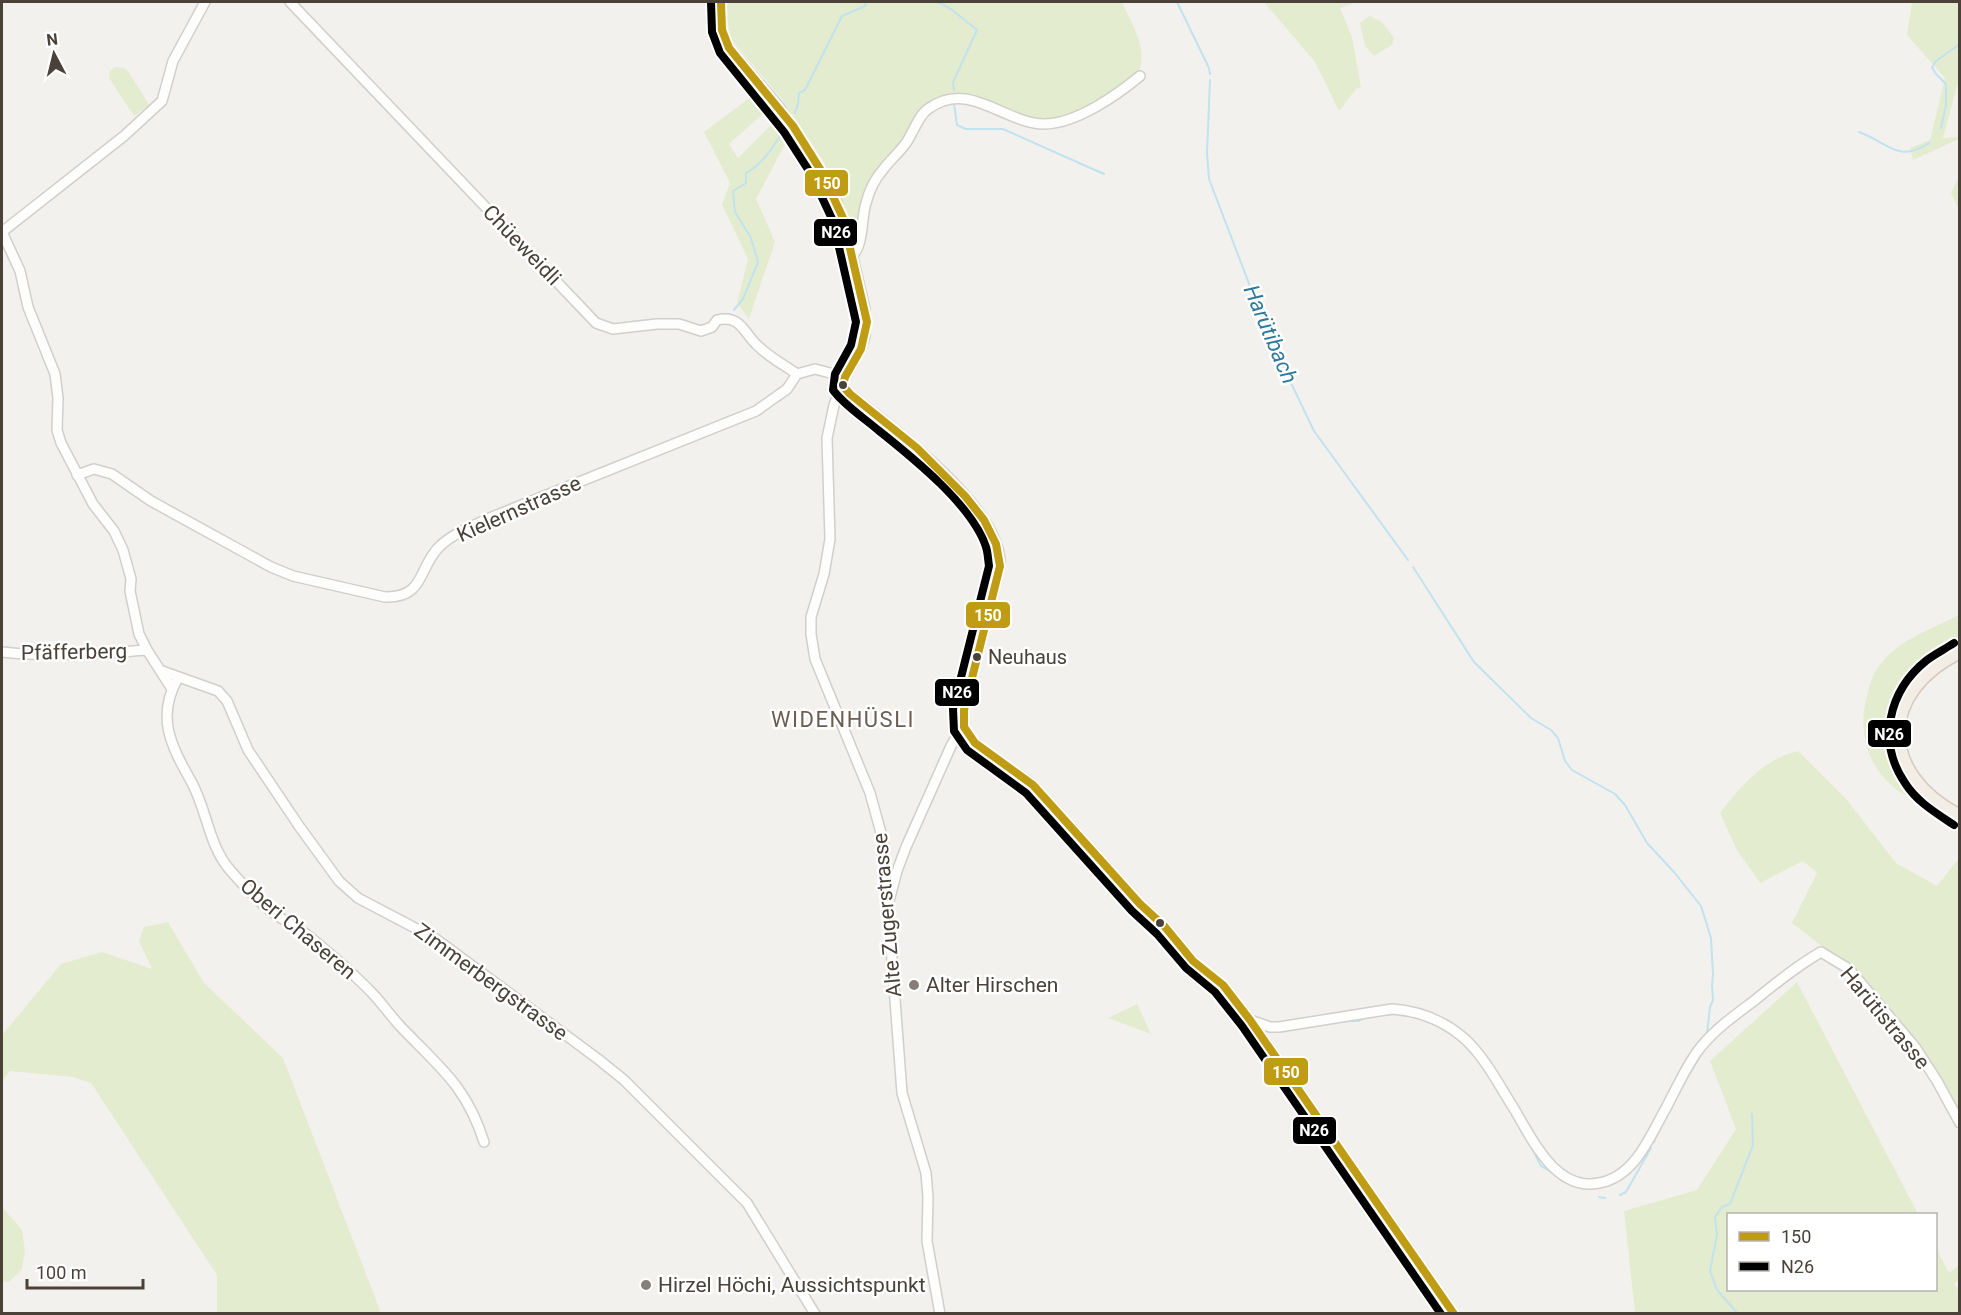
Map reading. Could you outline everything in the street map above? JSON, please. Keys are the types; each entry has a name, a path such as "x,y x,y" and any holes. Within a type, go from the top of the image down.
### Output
{"main road":[{"path":"1959,652 1927,672 1914,686 1904,704 1898,731 1901,753 1913,778 1932,799 1959,816"}],"street":[{"path":"172,689 147,650 135,617 130,591 131,579 123,550 114,531 93,504 77,475 57,430 58,398 55,374 28,307 20,272 2,232 124,136 162,101 173,61 204,2"},
{"name":"Chüeweidli","path":"290,2 596,323 613,329 680,324 701,331 712,327 717,320 726,318 742,326 757,346 797,374"},
{"name":"Alte Zugerstrasse","path":"721,2 722,30 729,48 780,108 820,169 840,211 853,255 867,322 861,349 834,405 830,421 827,438 830,539 824,574 811,616 811,634 815,659 870,793 883,840 902,1092 926,1173 927,1241 940,1314"},
{"path":"853,255 858,247 871,188 880,171 905,145 926,111 939,102 960,98 972,100 1029,122 1057,123 1102,103 1140,76"},
{"path":"797,374 815,369 844,382 850,394 912,443 940,470 988,525 998,546 1000,567 964,708 963,725 946,756 906,848 888,903"},
{"name":"Kielernstrasse","path":"77,475 94,469 112,474 177,516 271,567 293,576 385,597 399,597 417,584 439,547 462,531 518,506 756,411 787,389 797,374"},
{"name":"Pfäfferberg","path":"2,652 37,656 92,655 147,650"},
{"name":"Zimmerbergstrasse","path":"162,671 218,691 227,701 248,750 339,881 358,898 436,939 624,1080 747,1203 815,1314"},
{"name":"Oberi Chaseren","path":"178,678 172,689 167,716 170,739 178,760 202,805 219,855 228,869 259,901 308,935 352,974 375,996 399,1025 436,1060 466,1098 484,1142"},
{"path":"963,725 971,740 979,747 1034,785 1140,904 1165,927 1193,961 1223,985 1250,1020 1454,1314"},
{"name":"Harütistrasse","path":"1279,1028 1392,1009 1417,1013 1439,1021 1457,1033 1476,1052 1543,1157 1575,1182 1595,1184 1609,1181 1623,1173 1637,1158 1691,1062 1711,1036 1791,971 1821,952 1849,969 1915,1047 1937,1081 1959,1123"},
{"path":"1250,1020 1279,1028"},
{"path":"1267,1045 1270,1035 1279,1028"}],"green space":[{"path":"728,2 1122,2 1135,29 1142,58 1136,77 1084,109 1057,120 1033,119 966,93 949,94 925,106 914,119 908,134 870,181 857,220 855,240 845,207 822,159 781,98 731,39 727,20"},
{"path":"1264,2 1357,2 1340,8 1352,37 1361,87 1356,89 1339,111 1315,62"},
{"path":"1912,2 1960,2 1959,84 1943,138 1959,137 1959,139 1913,160 1910,148 1930,140 1945,78 1907,35"},
{"path":"1370,16 1382,22 1394,38 1392,45 1374,56 1365,46 1360,23"},
{"path":"115,67 128,71 149,105 134,116 109,78 110,71"},
{"path":"752,96 765,112 729,144 738,158 773,123 792,131 756,199 775,242 749,319 737,303 748,259 722,205 730,183 704,132"},
{"path":"1959,176 1959,210 1951,193"},
{"path":"1959,615 1959,647 1923,669 1908,688 1895,749 1900,765 1917,791 1915,796 1907,795 1897,790 1880,773 1868,751 1864,716 1870,684 1884,659 1903,643"},
{"path":"1798,751 1847,800 1896,863 1937,886 1959,858 1959,1117 1917,1044 1864,979 1844,959 1823,947 1792,923 1817,873 1803,861 1760,883 1737,850 1720,813 1745,783 1763,767"},
{"path":"168,922 204,983 283,1058 381,1313 217,1313 217,1275 91,1083 73,1077 10,1071 2,1081 2,1035 61,964 102,952 152,969 139,941 144,927"},
{"path":"1797,982 1917,1213 1727,1213 1727,1291 1937,1291 1937,1250 1949,1273 1959,1265 1959,1280 1954,1284 1957,1289 1959,1286 1959,1313 1635,1313 1624,1211 1697,1190 1736,1129 1710,1061"},
{"path":"1137,1004 1151,1034 1108,1018"},
{"path":"2,1207 22,1230 25,1251 22,1269 9,1282 2,1281"}],"waterway":[{"path":"795,113 799,93 805,90 842,16 865,6 866,2"},
{"path":"938,2 951,9 977,30 953,82 954,90"},
{"name":"Harütibach","path":"1177,2 1210,74"},
{"path":"1941,128 1946,105 1946,84 1932,67 1936,61 1960,44"},
{"name":"Harütibach","path":"1210,80 1207,153 1209,179 1271,341 1314,431 1408,560"},
{"path":"954,104 957,125 966,129 1003,129 1104,174"},
{"path":"734,310 743,299 758,262 751,238 735,212 733,191 746,183 746,173 764,158 787,125"},
{"path":"1859,132 1901,151 1909,152 1929,143"},
{"path":"1413,567 1474,662 1531,718 1551,730 1558,738 1565,761 1572,770 1615,794 1625,805 1647,843 1701,906 1711,938 1713,975 1713,1000 1707,1033"},
{"path":"1351,1021 1359,1021 1365,1017 1396,1014"},
{"path":"1685,1081 1699,1058"},
{"path":"1479,1061 1495,1086"},
{"path":"1738,1314 1717,1290 1710,1271 1717,1235 1715,1217 1722,1207 1730,1204 1753,1145 1752,1114"},
{"path":"1654,1142 1656,1133"},
{"path":"1529,1142 1541,1166 1554,1173"},
{"path":"1620,1195 1626,1192 1651,1148"},
{"path":"1599,1197 1605,1198"}],"transit line":[{"name":"N26","path":"711,2 712,32 720,53 784,132 811,174 833,221 856,322 851,345 835,374 833,390 940,483 968,515 986,547 989,566 953,709 954,731 967,750 1026,793 1186,968 1215,992 1242,1026 1441,1314"},
{"name":"150","path":"721,2 722,30 729,48 793,126 820,169 843,218 867,322 861,349 845,377 843,386"},
{"name":"150","path":"843,386 917,448 965,496 984,520 996,544 1000,566 964,710 964,727 975,743 1033,785 1140,904 1165,927 1193,961 1223,985 1250,1020 1454,1314"},
{"name":"N26","path":"1954,643 1927,660 1903,687 1891,718 1889,734 1896,767 1910,790 1927,807 1954,825"}],"place":[{"name":"Neuhaus","path":"977,657"},
{"name":"Alter Hirschen","path":"914,985"},
{"name":"Hirzel Höchi, Aussichtspunkt","path":"646,1285"}],"district":[{"name":"WIDENHÜSLI","path":"843,719"}]}
